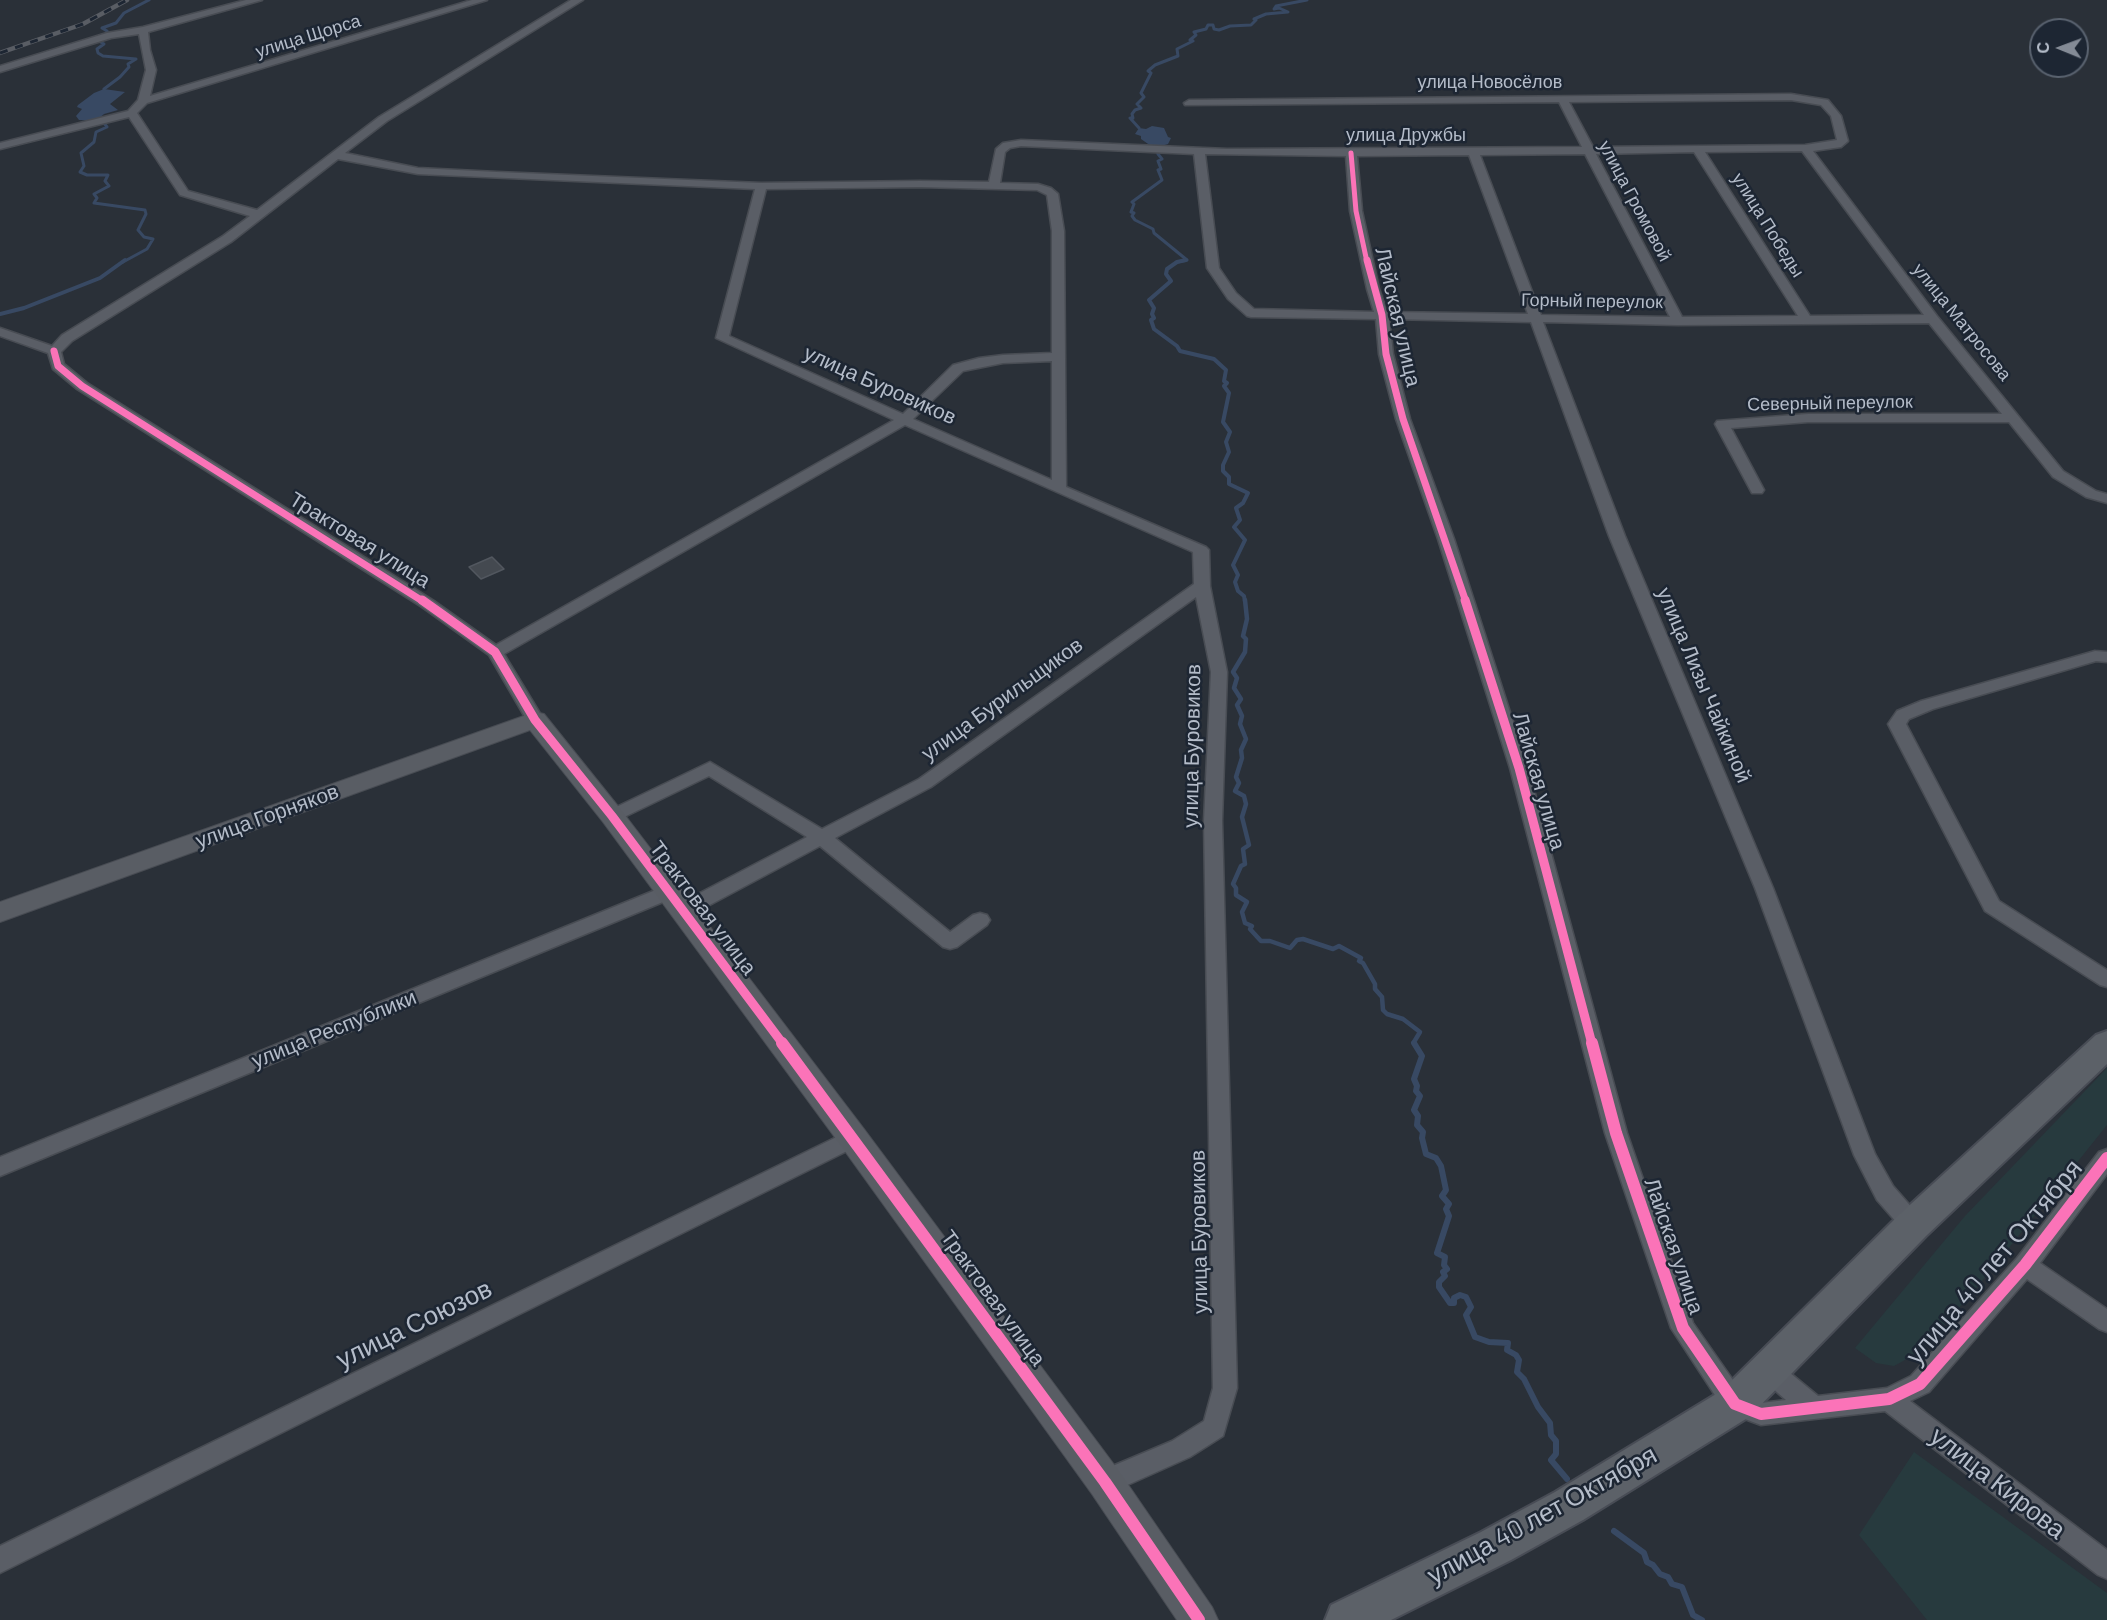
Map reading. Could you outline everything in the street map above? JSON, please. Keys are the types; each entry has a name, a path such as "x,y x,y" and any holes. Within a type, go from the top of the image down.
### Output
{"main road":[{"name":"улица 40 лет Октября","path":"1346,1620 1496,1546 1569,1506 1735,1404 1913,1225 2107,1044"}],"street":[{"path":"0,69 110,35 143,30 257,0"},
{"name":"улица Щорса","path":"143,101 482,0"},
{"path":"0,332 54,351 68,338 205,255 383,119 575,0"},
{"path":"0,146 132,113 143,101 152,70 145,50 143,30"},
{"name":"улица Новосёлов","path":"1189,103 1562,98 1810,98 1824,102 1831,108 1836,116 1843,141 1837,145 1805,148"},
{"name":"улица Громовой","path":"1562,98 1678,321"},
{"path":"132,113 184,193 257,214"},
{"name":"улица Дружбы","path":"994,186 1000,150 1007,145 1061,143 1200,150 1351,153 1805,148"},
{"name":"улица Матросова","path":"1805,148 1933,319 2058,474 2091,494 2107,499"},
{"name":"Горный переулок","path":"1200,150 1213,268 1232,296 1251,313 1678,321 1933,319"},
{"name":"улица Победы","path":"1698,150 1807,321"},
{"name":"улица Лизы Чайкиной","path":"1473,151 1617,536 1764,888 1865,1155 1886,1192 1913,1225"},
{"name":"Лайская улица","path":"1351,153 1356,211 1373,289 1382,315 1386,354 1403,419 1446,539 1519,768 1616,1133 1683,1328 1735,1404"},
{"path":"338,155 417,171 760,186 1038,187 1052,195 1058,231 1059,489"},
{"name":"улица Буровиков","path":"760,186 722,338 1201,550 1202,586 1219,672 1213,821 1225,1388 1214,1428 1181,1449 1105,1482"},
{"path":"35,343 68,338"},
{"name":"Трактовая улица","path":"54,351 58,366 82,386 428,604 495,652 535,720 612,816 853,1138 1105,1482 1199,1620"},
{"path":"495,652 904,420 958,368 1003,359 1060,357"},
{"name":"Северный переулок","path":"1757,490 1722,424 1808,418 2015,418"},
{"name":"улица Бурильщиков","path":"675,901 821,837 926,783 1202,586"},
{"path":"2107,657 2095,656 1927,705 1903,715 1897,724 1992,906 2107,980"},
{"name":"улица Горняков","path":"0,912 535,720"},
{"path":"612,816 710,768 821,837 950,942 980,920"},
{"name":"улица Республики","path":"0,1167 675,901"},
{"name":"улица Союзов","path":"0,1560 853,1138"},
{"name":"улица 40 лет Октября","path":"1735,1404 1761,1414 1890,1399 1920,1384 2025,1265 2107,1158"},
{"path":"2025,1265 2107,1322"},
{"path":"1770,1371 1814,1408"},
{"name":"улица Кирова","path":"1890,1399 2107,1566"}],"green space":[{"path":"2107,1068 2107,1125 1988,1274 1923,1350 1894,1366 1876,1363 1855,1348 1965,1216"},
{"path":"1914,1452 2107,1593 2107,1620 1927,1620 1859,1535"}],"water":[{"path":"104,89 125,92 110,104 118,110 104,114 96,121 79,120 76,116 82,109 77,107 78,105 94,93"},
{"path":"1152,126 1164,128 1168,137 1171,138 1168,144 1158,147 1151,146 1141,139 1141,136 1135,134 1139,128 1146,129"}],"building":[{"path":"492,557 504,569 481,579 469,567"}],"waterway":[{"path":"107,31 102,28 116,23 124,13 149,0"},
{"path":"1139,128 1130,118 1133,118 1132,114 1135,110 1141,108 1137,104 1144,97 1141,93 1151,73 1148,71 1155,65 1178,56 1177,49 1193,41 1190,40 1196,35 1194,32 1206,29 1208,25 1213,25 1214,29 1219,30 1230,26 1251,25 1256,20 1254,19 1266,14 1288,12 1279,8 1274,9 1276,6 1307,0"},
{"path":"104,89 120,77 129,67 128,64 136,59 103,56 98,53 97,49 104,44 94,38 109,33"},
{"path":"101,119 107,127 96,132 94,142 81,153 84,166 80,172 87,175 108,175 105,181 109,186 94,194 97,198 94,203 145,210 146,214 138,230 144,237 153,239 147,249 123,262"},
{"path":"1157,152 1160,152 1158,154 1162,159 1158,161 1161,169 1158,170 1162,180 1132,202 1134,204 1131,212 1134,213 1132,216 1135,220 1153,229 1154,233 1187,260 1178,262"},
{"path":"0,314 24,308 100,278 125,260"},
{"path":"1186,260 1177,262 1167,269 1166,274 1171,281 1149,300 1154,308 1152,314 1154,318 1151,320 1154,329 1177,346 1180,351 1214,359 1226,370 1224,381 1227,383 1224,386 1229,393 1223,422 1230,432 1226,442 1229,452 1223,465 1223,471 1229,477 1229,484 1248,493 1243,503 1236,508 1240,520 1234,527 1245,540 1233,565 1238,575 1235,582 1245,602"},
{"path":"1245,600 1247,619 1243,636 1246,639 1245,652 1233,672 1237,678 1234,688 1241,699 1237,705 1242,716 1240,724 1246,739 1241,750 1242,758 1236,777 1239,783 1235,791 1244,796 1246,804 1242,817 1249,845 1243,849 1245,864 1241,866 1233,884 1236,888 1236,895 1247,902 1242,912 1245,923 1252,926 1250,929 1261,941 1270,941 1290,948 1297,940 1303,939 1333,949 1339,946 1361,958 1359,961 1363,963 1375,984 1375,989 1382,997 1383,1010 1387,1014 1403,1019 1420,1032 1415,1044"},
{"path":"1414,1043 1422,1056 1414,1079 1417,1086 1416,1091 1420,1096 1414,1110 1418,1116 1417,1125 1423,1132 1422,1138 1426,1154 1436,1158 1441,1166 1446,1190 1442,1196 1449,1204 1446,1209 1449,1216 1437,1253 1445,1257 1444,1265 1447,1269 1443,1272 1445,1276 1439,1282 1439,1287 1450,1303 1454,1303 1454,1298 1460,1295 1466,1297 1471,1307 1466,1315 1475,1337 1489,1342 1508,1343 1507,1350 1516,1355 1519,1360 1517,1372 1524,1379 1538,1407 1550,1423 1551,1435 1556,1441 1556,1454 1551,1460 1567,1479"},
{"path":"1614,1531 1644,1553 1647,1562 1653,1565 1660,1574 1668,1577 1672,1584 1682,1587 1693,1615 1702,1620"}],"railway":[{"path":"0,53 83,24 127,0"}],"cycle path":[{"path":"1351,153 1356,211 1373,289 1382,315 1386,354 1403,419 1446,539 1519,768 1616,1133 1683,1328 1735,1404 1761,1414 1889,1399 1920,1384 2025,1265 2107,1158"},
{"path":"54,351 58,366 82,386 428,604 495,652 535,720 612,816 853,1138 1105,1482 1199,1620"}]}
